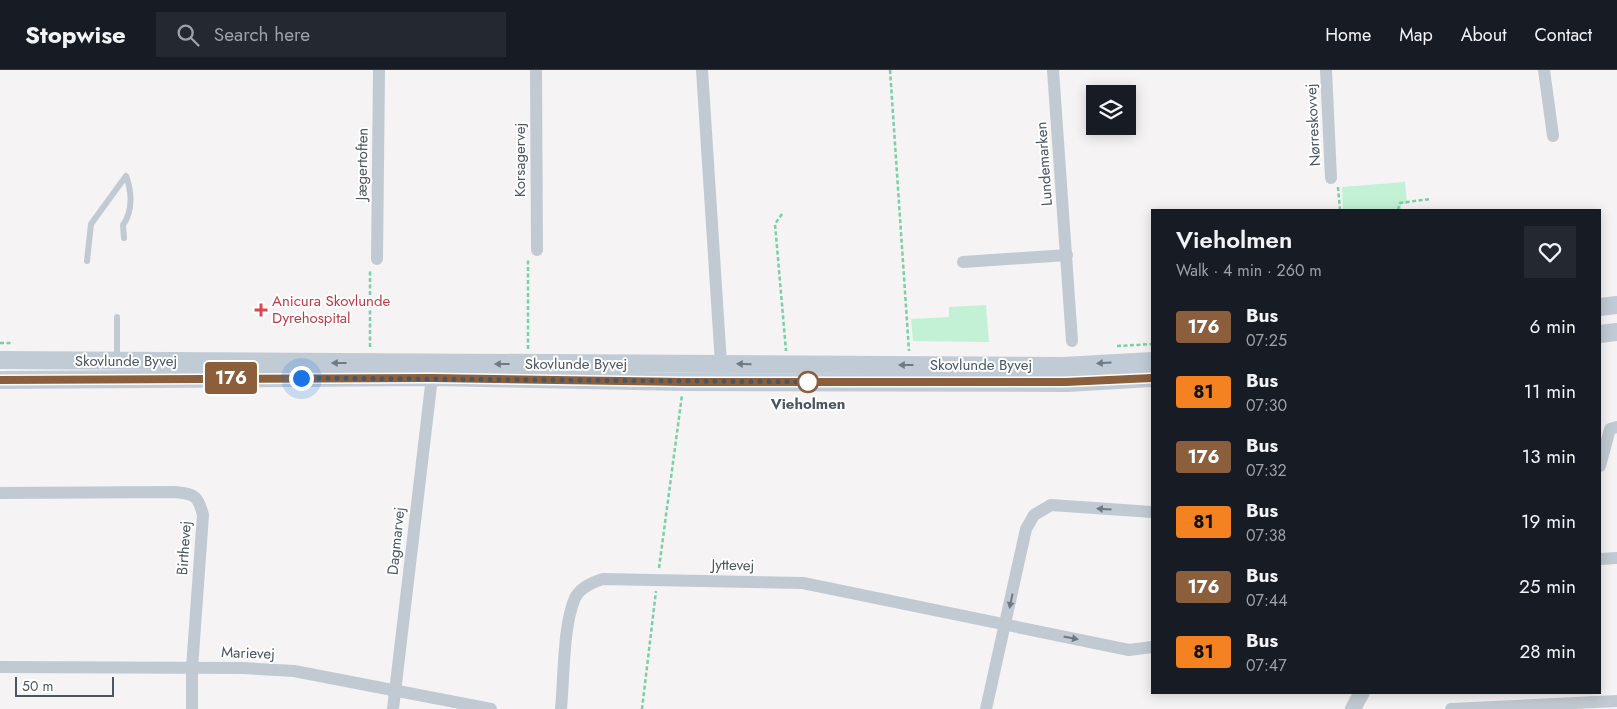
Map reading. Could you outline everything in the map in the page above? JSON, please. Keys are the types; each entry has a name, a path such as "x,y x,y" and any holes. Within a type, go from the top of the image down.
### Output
{"main road":[{"path":"1601,307 1617,305"},
{"path":"1601,334 1617,332"},
{"name":"Skovlunde Byvej","path":"0,360 1063,366 1151,361"},
{"name":"Skovlunde Byvej","path":"0,380 432,378 684,382 1066,382 1151,378"}],"street":[{"name":"Jægertoften","path":"377,259 379,70"},
{"name":"Korsagervej","path":"536,70 537,250"},
{"path":"702,70 721,364"},
{"name":"Lundemarken","path":"1053,70 1072,341"},
{"name":"Nørreskovvej","path":"1326,70 1332,178"},
{"path":"1544,70 1553,136"},
{"path":"963,262 1067,255"},
{"name":"Dagmarvej","path":"394,709 432,378"},
{"path":"1601,462 1610,429 1617,427"},
{"name":"Birthevej","path":"0,492 175,492 192,494 200,502 203,515 192,668 192,709"},
{"path":"986,709 1026,529 1034,515 1051,505 1151,512"},
{"path":"1601,559 1617,558"},
{"name":"Jyttevej","path":"561,709 569,622 576,597 588,585 603,579 657,582 803,583 1129,650 1151,647"},
{"name":"Marievej","path":"0,667 192,668 294,672 491,709"},
{"path":"1356,709 1361,694"},
{"path":"1534,707 1537,694"},
{"path":"1451,709 1534,707 1617,701"}],"lane":[{"path":"87,261 90,224 126,176 130,186 130,215 123,225 124,238"},
{"path":"117,317 117,361"}],"path":[{"path":"890,70 909,365"},
{"path":"1332,178 1338,185 1340,209"},
{"path":"1398,209 1400,203 1430,199"},
{"path":"782,214 775,224 788,365"},
{"path":"528,349 528,252 537,250"},
{"path":"370,347 370,262 377,259"},
{"path":"642,709 684,382"}],"green space":[{"path":"1405,182 1407,204 1401,204 1401,209 1343,209 1342,187"},
{"path":"986,305 989,342 913,341 911,319 949,317 949,307"}],"bus line":[{"name":"176","path":"0,380 432,378 684,382 1066,382 1151,378"}],"place":[{"name":"Anicura Skovlunde Dyrehospital","path":"261,310"},
{"name":"Vieholmen","path":"808,382"}],"route":[{"path":"301,378 808,382"}]}
